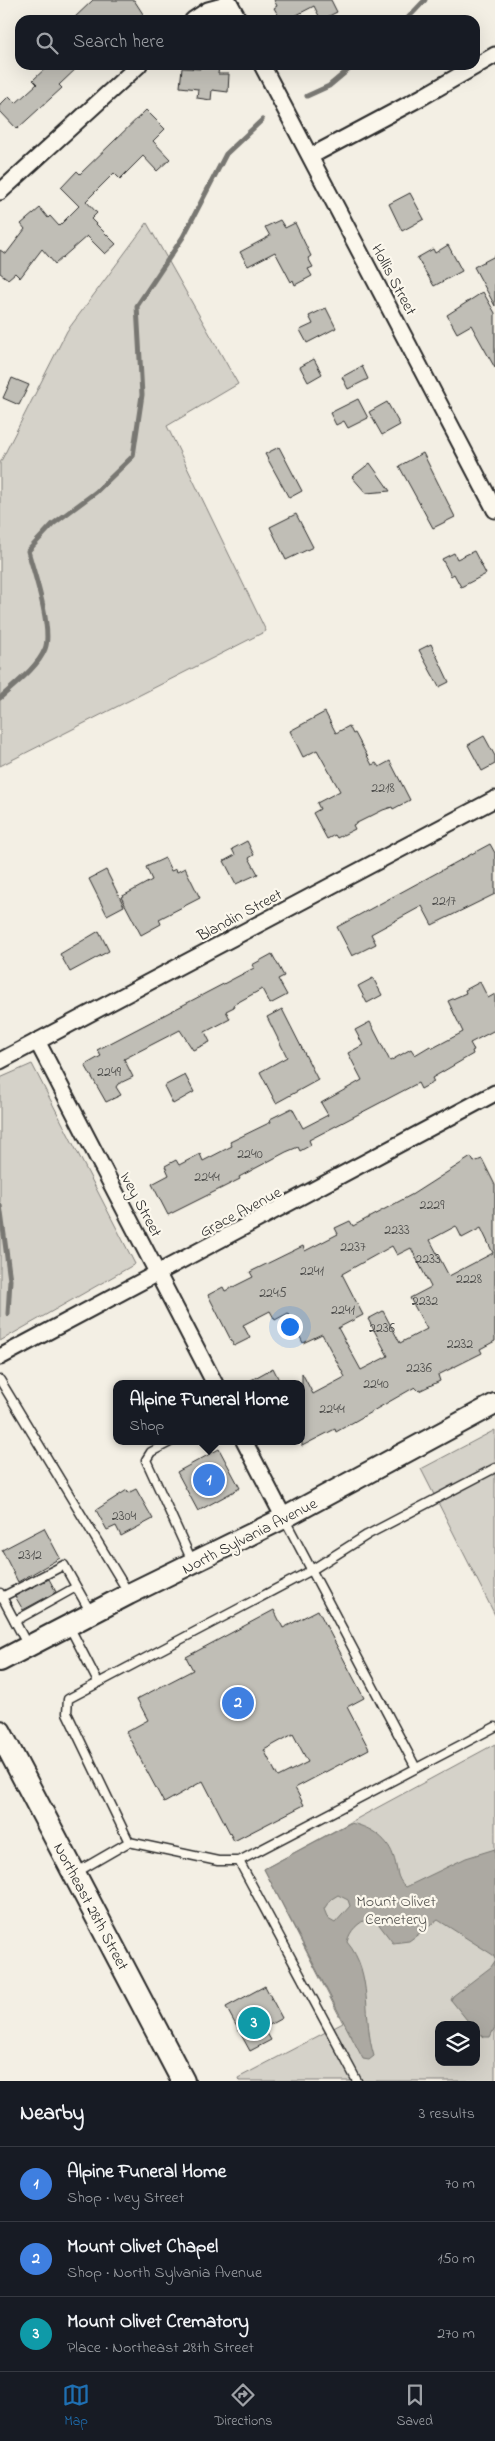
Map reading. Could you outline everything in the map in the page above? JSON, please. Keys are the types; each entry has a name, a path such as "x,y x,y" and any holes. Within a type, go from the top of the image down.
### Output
{"main road":[{"name":"North Sylvania Avenue","path":"0,1661 129,1594 284,1518 495,1404"},
{"name":"Northeast 28th Street","path":"0,1732 183,2081"},
{"path":"0,1757 24,1776"}],"street":[{"path":"200,15 229,2 236,15"},
{"path":"480,63 495,54"},
{"path":"0,192 134,70"},
{"name":"Hollis Street","path":"265,70 495,510"},
{"path":"311,156 422,97 468,70"},
{"name":"Blandin Street","path":"0,1061 495,799"},
{"name":"Ivey Street","path":"37,1041 213,1380"},
{"name":"Grace Avenue","path":"0,1357 158,1275 495,1093"},
{"path":"246,1445 284,1518"}],"lane":[{"path":"0,1380 129,1594"},
{"path":"164,1445 151,1452 146,1460 193,1563"},
{"path":"130,1842 67,1713 68,1699 310,1571 368,1535 495,1468"},
{"path":"284,1518 310,1571 416,1768"},
{"path":"28,1646 1,1596 32,1583 64,1565 91,1614"},
{"path":"15,1621 42,1604 76,1587"},
{"path":"68,1625 98,1682"},
{"path":"75,1874 130,1842 218,1861 239,1861 495,1727"},
{"path":"239,1861 357,2081"}],"green space":[{"path":"147,223 238,384 167,426 266,631 0,766 0,463 67,331"},
{"path":"32,1064 135,1264 0,1341 0,1078"},
{"path":"495,1430 495,1615 421,1469"},
{"name":"Mount Olivet Cemetery","path":"495,1744 495,2081 239,2081 238,2078 343,2023 264,1869"}],"shaded area":[{"path":"350,1823 370,1830 382,1838 395,1859 400,1880 406,1887 466,1858 495,1849 495,1959 493,1955 438,1920 409,1941 393,1943 377,1922 369,1918 361,1922 352,1930 347,1942 361,1968 364,1982 374,2056 369,2060 363,2059 264,1869","holes":["338,1895 348,1900 350,1906 335,1923 328,1919 324,1909 330,1900"]},
{"path":"495,1961 495,2027 490,2037 484,2037 480,2034 480,2021 468,2021 451,2000 453,1996 491,1967"}],"building":[{"path":"93,0 134,0 143,14 142,15 77,15"},
{"path":"274,0 331,0 337,12 331,15 318,15 314,6 297,15 278,15 274,8 277,6"},
{"path":"44,70 75,70 59,85 62,88 17,129 0,111 0,105 9,96 16,103 37,84 33,80"},
{"path":"182,70 219,70 218,74 229,74 228,92 212,90 211,100 197,98 198,89 180,87"},
{"path":"146,110 165,129 153,141 170,159 157,171 143,156 120,179 114,173 86,201 97,213 91,219 116,244 105,254 87,236 55,264 42,249 20,278 15,273 8,279 0,273 0,250 6,254 25,229 21,224 40,208 48,218 50,216 59,226 79,206 61,188 77,171 80,174"},
{"path":"410,193 424,219 402,231 389,204"},
{"path":"280,220 285,228 295,223 311,256 308,258 313,267 308,269 312,276 295,285 293,280 291,282 275,252 248,266 240,252 270,236 265,227"},
{"path":"448,245 462,271 434,286 417,258 433,249 435,253"},
{"path":"495,256 495,306 474,267"},
{"path":"483,292 495,313 495,368 471,325 457,333 447,315"},
{"path":"326,308 336,328 307,343 300,330 313,324 309,316"},
{"path":"314,359 322,374 308,382 300,367"},
{"path":"362,366 368,379 348,389 342,377"},
{"path":"12,378 29,385 19,405 3,398"},
{"path":"358,399 368,418 348,428 344,421 336,425 330,413"},
{"path":"387,402 400,425 382,435 369,412"},
{"path":"279,447 302,491 289,498 265,454"},
{"path":"423,453 455,517 433,528 399,466"},
{"path":"370,463 390,491 366,493 352,477"},
{"path":"296,514 313,547 286,560 270,527"},
{"path":"474,551 486,574 461,587 454,574 451,576 442,559 454,553 457,559"},
{"path":"431,644 449,682 439,687 419,650"},
{"path":"325,712 336,733 349,726 353,734 355,733 372,765 376,763 379,767 390,761 410,800 393,809 392,807 383,810 353,825 355,829 337,838 335,835 327,839 313,813 320,809 317,803 340,791 317,750 303,757 290,731"},
{"path":"484,736 495,756 495,764 482,771 468,745"},
{"path":"247,841 254,855 249,858 258,874 236,884 224,861 235,855 232,849"},
{"path":"490,844 495,853 495,894 432,925 422,906 371,934 376,944 352,956 337,927"},
{"path":"165,858 171,871 176,869 177,872 185,868 200,898 159,919 161,924 141,935 121,897 152,880 146,867"},
{"path":"106,870 124,906 107,915 89,879"},
{"path":"99,931 109,951 70,972 60,954"},
{"path":"272,954 284,976 278,979 287,995 270,1004 262,989 233,1005 234,1007 226,1011 230,1019 205,1032 210,1042 193,1050 180,1030 124,1059 133,1077 118,1084 116,1087 121,1095 106,1102 85,1065 101,1056 97,1050 254,968 252,965"},
{"path":"373,978 382,995 367,1003 358,986"},
{"path":"480,982 488,998 495,994 495,1030 470,1043 474,1050 472,1051 473,1054 432,1078 434,1082 421,1089 418,1083 309,1140 311,1145 300,1151 298,1147 286,1152 239,1177 240,1179 168,1215 152,1184 169,1175 165,1166 176,1160 179,1165 200,1154 203,1161 232,1146 230,1142 271,1122 270,1119 292,1108 303,1128 328,1115 321,1103 362,1080 348,1053 363,1045 355,1030 370,1022 390,1061 411,1049 415,1055 430,1046 431,1049 463,1032 448,1001 466,993 465,990"},
{"path":"282,1009 318,1080 276,1103 260,1072 287,1057 267,1017"},
{"path":"185,1075 194,1092 173,1104 164,1086"},
{"path":"471,1157 474,1162 482,1159 495,1185 495,1341 480,1349 482,1353 438,1375 440,1381 419,1391 415,1387 336,1432 335,1429 305,1444 305,1380 302,1380 302,1373 313,1394 345,1377 322,1334 303,1343 288,1313 275,1320 270,1311 243,1325 250,1338 234,1346 208,1295 223,1287 225,1291 253,1277 250,1272 303,1246 305,1251 338,1234 335,1228 350,1221 353,1226 413,1194","holes":["456,1226 462,1238 481,1228 493,1253 449,1276 430,1240","392,1246 397,1255 411,1248 431,1287 410,1298 427,1329 400,1343 383,1311 368,1319 388,1356 361,1370 338,1328 363,1315 342,1274"]},
{"path":"273,1368 279,1380 251,1380"},
{"path":"219,1449 240,1488 198,1511 177,1472"},
{"path":"136,1489 153,1519 121,1536 116,1526 107,1530 96,1510 127,1490 128,1493"},
{"path":"44,1528 60,1558 18,1582 2,1550"},
{"path":"49,1579 56,1592 23,1610 15,1596"},
{"path":"274,1610 283,1628 318,1610 364,1698 347,1707 369,1749 295,1788 304,1805 234,1841 203,1781 164,1803 126,1732 148,1720 137,1699 193,1670 186,1657","holes":["293,1734 308,1762 278,1777 264,1750"]},
{"path":"265,1986 282,2018 264,2028 271,2040 250,2051 226,2007"}],"waterway":[{"path":"411,15 425,0"},
{"path":"307,96 329,86 348,70"},
{"path":"0,698 42,656 47,640 45,615 28,551 53,524 96,492 133,456 142,395 137,306 183,237 226,154 262,120"},
{"path":"0,1205 10,1280 8,1314"}],"place":[{"name":"Alpine Funeral Home","path":"209,1480"},
{"name":"Mount Olivet Chapel","path":"238,1703"},
{"name":"Mount Olivet Crematory","path":"254,2023"}]}
